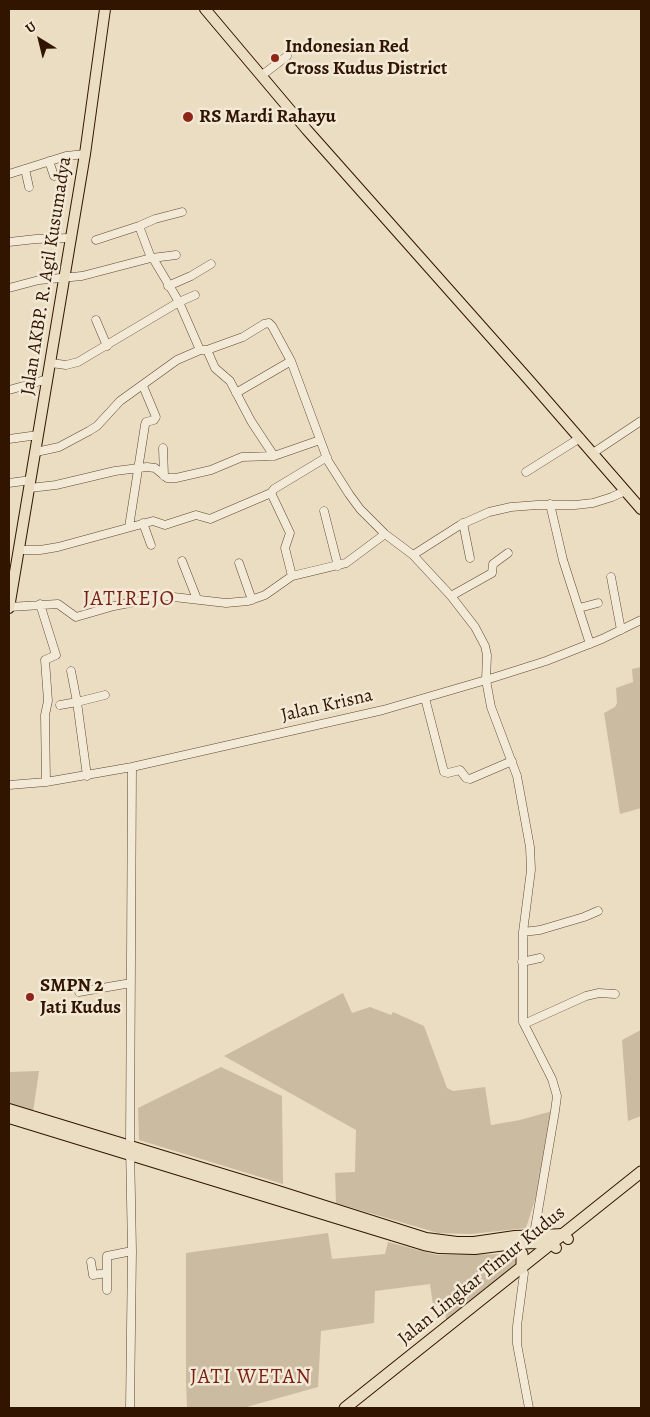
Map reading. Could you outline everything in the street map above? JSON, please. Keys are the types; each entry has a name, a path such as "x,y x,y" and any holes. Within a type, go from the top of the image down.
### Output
{"highway":[{"name":"Jalan Lingkar Timur Kudus","path":"566,1237 641,1172"},
{"name":"Jalan Lingkar Timur Kudus","path":"345,1408 641,1179"},
{"path":"506,1245 519,1250 522,1254 523,1270"},
{"name":"Jalan Lingkar Timur Kudus","path":"355,1408 523,1270"}],"main road":[{"name":"Jalan AKBP. R. Agil Kusumadya","path":"9,607 12,566 20,550 106,9"},
{"path":"205,9 640,507"},
{"path":"9,1109 424,1245 474,1250 533,1240 566,1237"},
{"path":"9,1118 130,1150 426,1238 440,1241 466,1242 515,1236 554,1246"}],"street":[{"path":"262,76 287,56"},
{"path":"9,174 71,155 84,154"},
{"path":"49,161 54,176"},
{"path":"25,169 29,187"},
{"path":"96,240 182,212"},
{"path":"139,226 152,258 179,302 203,350 215,368 230,382 251,421 274,456"},
{"path":"9,242 36,238 70,238"},
{"path":"9,288 30,281 82,276 152,258 176,255"},
{"path":"168,286 191,276 211,264"},
{"path":"50,363 66,365 78,362 179,302 196,295"},
{"path":"96,320 107,346"},
{"path":"36,452 49,450 79,438 97,426 120,402 177,360 243,337 269,323 291,361 327,457 355,502 385,534 413,555 451,596 482,639 487,655 486,680 492,713 512,761 518,783 531,858 523,932 522,1009 524,1024 552,1079 556,1096 556,1111 533,1240"},
{"path":"236,393 291,361"},
{"path":"9,390 48,379"},
{"path":"130,527 144,425 156,417 143,386"},
{"path":"593,453 641,421"},
{"path":"9,440 38,435"},
{"path":"526,472 580,438"},
{"path":"9,483 56,485 115,471 151,467 164,476 176,478 211,470 242,457 274,456 320,440"},
{"path":"163,448 164,476"},
{"path":"20,550 40,550 58,547 153,521 169,524 196,515 210,519 271,493 274,489 327,457"},
{"path":"413,555 463,524 488,512 550,504 575,505 593,503 625,491"},
{"path":"271,493 290,533 286,548 292,576"},
{"path":"550,504 564,560 590,644"},
{"path":"324,511 338,566"},
{"path":"144,523 151,545"},
{"path":"463,524 470,558"},
{"path":"9,607 58,604 76,617 114,606 158,597 173,596 234,603 252,600 269,593 292,576 338,566 351,560 385,534"},
{"path":"451,596 489,575 493,571 493,564 508,553"},
{"path":"182,561 197,599"},
{"path":"239,563 252,600"},
{"path":"611,577 621,630"},
{"path":"579,608 598,603"},
{"path":"40,604 56,655 45,660 48,701 45,715 46,782"},
{"name":"Jalan Krisna","path":"9,784 46,782 87,776 383,710 546,661 590,644 641,620"},
{"path":"72,671 78,702 87,776"},
{"path":"60,705 105,695"},
{"path":"425,698 444,772 460,770 466,778 470,779 512,761"},
{"path":"130,1408 132,1251 130,1150 132,767"},
{"path":"523,932 540,930 598,911"},
{"path":"522,962 540,958"},
{"path":"79,992 131,983"},
{"path":"524,1024 586,996 600,993 615,994"},
{"path":"107,1290 107,1256 132,1251"},
{"path":"91,1262 93,1275 107,1273"},
{"path":"523,1270 517,1344 529,1408"}],"shaded area":[{"path":"641,667 641,808 620,814 604,713 615,707 617,703 616,688 633,682 632,669"},
{"path":"343,993 352,1013 370,1007 391,1015 393,1012 424,1026 447,1088 453,1091 485,1087 491,1125 520,1120 552,1111 539,1187 526,1228 471,1234 438,1233 336,1203 335,1173 355,1172 356,1130 224,1056"},
{"path":"641,1030 641,1116 628,1121 622,1040"},
{"path":"221,1067 282,1096 283,1184 139,1140 138,1108"},
{"path":"39,1071 33,1112 9,1105 9,1072"},
{"path":"328,1233 332,1259 385,1254 388,1242 437,1255 513,1254 519,1266 446,1320 444,1305 433,1305 430,1284 375,1291 374,1323 321,1331 318,1387 243,1408 187,1408 186,1253"}],"place":[{"name":"Indonesian Red Cross Kudus District","path":"275,58"},
{"name":"RS Mardi Rahayu","path":"188,117"},
{"name":"SMPN 2 Jati Kudus","path":"30,997"}],"district":[{"name":"JATIREJO","path":"129,600"},
{"name":"JATI WETAN","path":"251,1378"}]}
